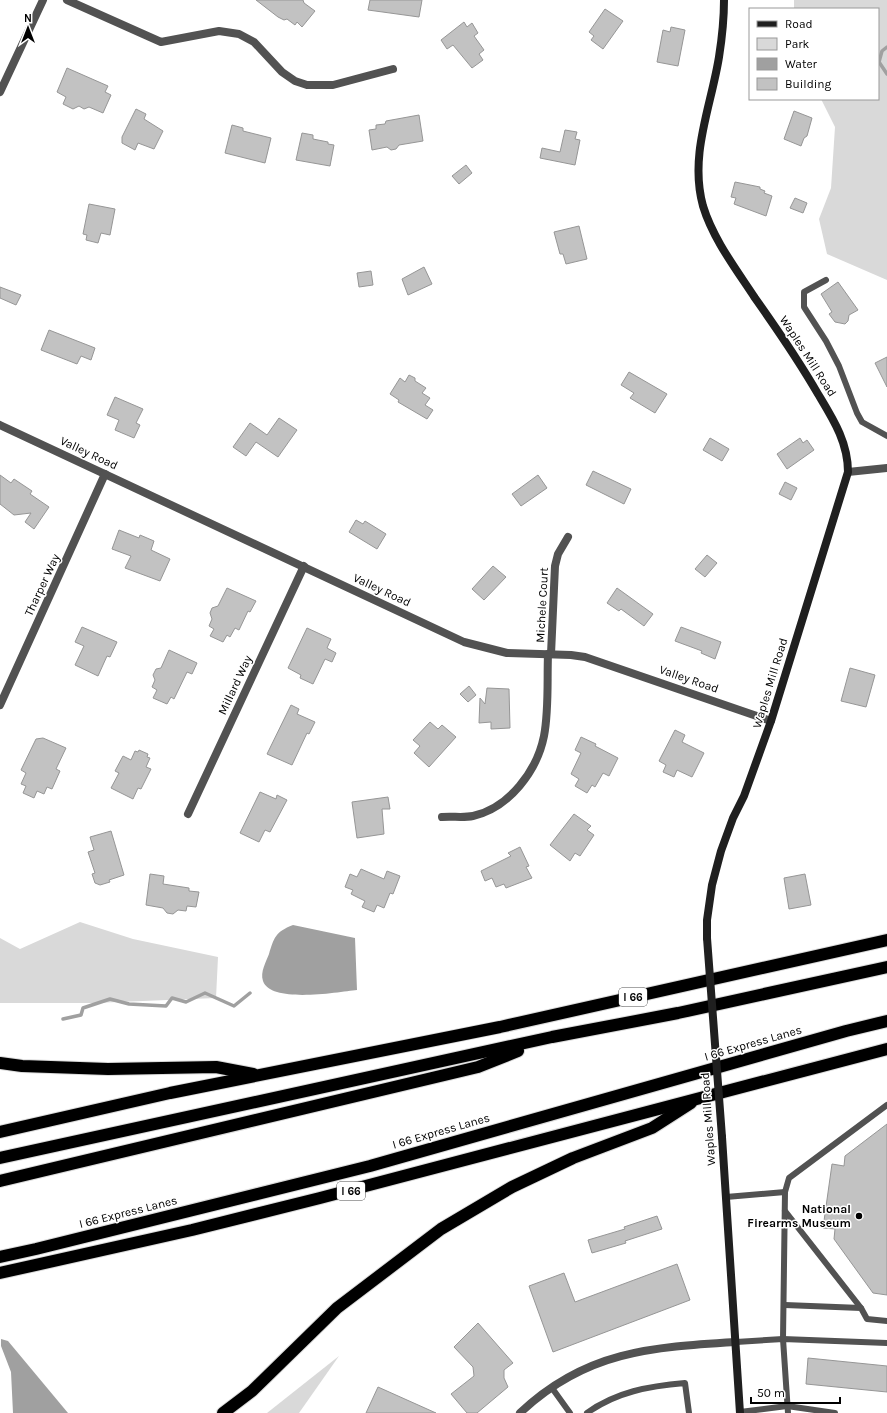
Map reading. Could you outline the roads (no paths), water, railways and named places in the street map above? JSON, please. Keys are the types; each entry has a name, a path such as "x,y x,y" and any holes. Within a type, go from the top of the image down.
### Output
{"highway":[{"name":"I 66","path":"0,1132 170,1093 507,1026 887,940"},
{"path":"0,1158 552,1037 678,1013 887,967"},
{"name":"I 66 Express Lanes","path":"0,1257 370,1166 846,1031 887,1021"},
{"path":"0,1181 478,1066 552,1037"},
{"name":"I 66","path":"0,1273 169,1235 320,1198 699,1097 887,1049"},
{"path":"0,1063 22,1066 108,1069 216,1067 260,1076"},
{"path":"226,1413 337,1308 441,1229 512,1187 573,1158 652,1128 699,1097"},
{"path":"0,1249 36,1249"},
{"path":"223,1413 252,1390"}],"main road":[{"name":"Waples Mill Road","path":"724,0 719,57 703,125 698,161 700,192 703,207 718,241 797,358 835,421 846,449 848,472 771,721 744,796 733,818 721,852 712,886 707,920 707,938 740,1413"}],"street":[{"path":"0,92 43,0"},
{"path":"67,0 161,42 219,31 239,34 254,42 282,72 295,81 307,85 333,85 393,69"},
{"name":"Valley Road","path":"0,425 464,642 501,652 585,657 771,721"},
{"path":"848,472 887,468"},
{"name":"Tharper Way","path":"0,705 105,474"},
{"name":"Michele Court","path":"442,817 471,816 483,813 511,796 525,779 540,750 544,735 556,566 558,554 568,537"},
{"name":"Millard Way","path":"188,814 304,566"},
{"path":"520,1413 552,1388 595,1364 632,1352 676,1346 736,1342"}],"lane":[{"path":"826,280 804,292 804,307 826,341 839,366 857,413 862,422 887,436"},
{"path":"787,1410 783,1338 785,1192 789,1178 887,1105"},
{"path":"726,1198 785,1192"},
{"path":"785,1211 861,1308 867,1318 887,1321"},
{"path":"784,1305 861,1308"},
{"path":"736,1342 783,1338 887,1343"},
{"path":"587,1413 608,1400 629,1392 655,1386 685,1383 689,1413"},
{"path":"552,1388 570,1413"},
{"path":"740,1413 787,1410 835,1413"}],"water":[{"path":"293,925 355,938 357,990 306,995 278,992 269,988 263,981 262,974 272,944 276,936 282,930"},
{"path":"1,1339 8,1341 68,1413 13,1413 11,1372 1,1346"}],"waterway":[{"path":"887,47 882,51 879,62 887,74"},
{"path":"63,1019 81,1015 83,1008 110,999 129,1004 166,1006 172,998 186,1002 205,993 234,1006 250,993"}],"place":[{"name":"National Firearms Museum","path":"859,1216"}]}
